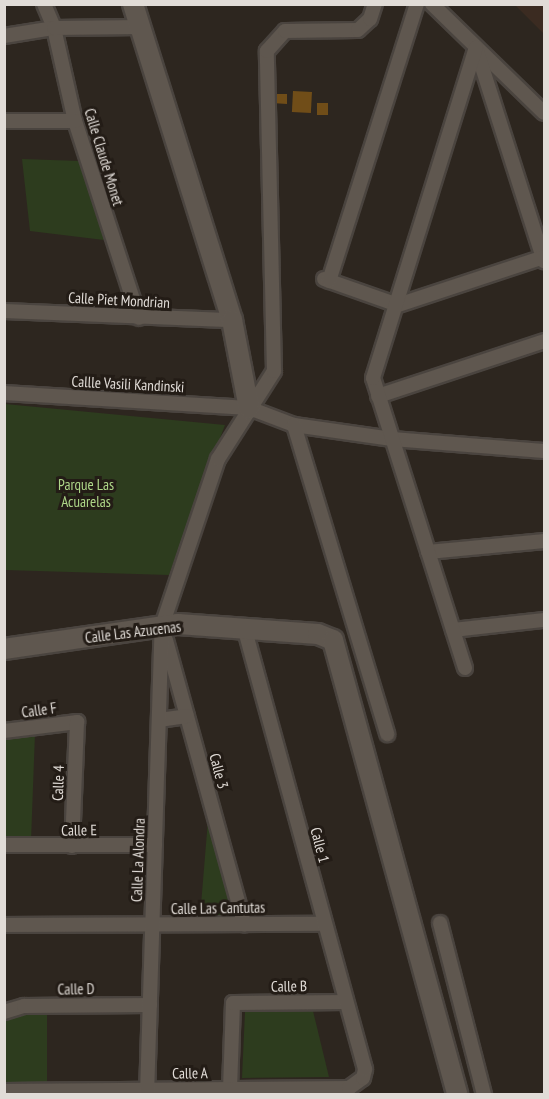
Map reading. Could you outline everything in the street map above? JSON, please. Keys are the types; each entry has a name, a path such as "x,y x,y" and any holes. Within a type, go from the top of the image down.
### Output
{"street":[{"name":"Calle Claude Monet","path":"44,4 54,28 75,122 139,318"},
{"path":"133,4 232,320 249,408"},
{"name":"Calle La Alondra","path":"147,1092 162,626 218,459 274,371 267,51 285,31 358,30 370,19 375,4"},
{"path":"417,4 326,280 398,304 544,259 476,48"},
{"path":"432,4 544,113"},
{"path":"4,36 54,28 140,27"},
{"path":"465,668 373,378 398,304 476,48"},
{"path":"4,121 75,122"},
{"name":"Calle Piet Mondrian","path":"4,311 232,320"},
{"path":"378,396 544,341"},
{"name":"Callle Vasili Kandinski","path":"4,393 249,408 294,425 392,439 544,451"},
{"path":"294,425 387,734"},
{"path":"428,552 544,541"},
{"path":"453,630 544,620"},
{"name":"Calle Las Azucenas","path":"4,649 162,626 243,628 318,634 333,640 457,1095"},
{"name":"Calle 3","path":"162,626 244,924"},
{"name":"Calle 1","path":"243,628 364,1069"},
{"path":"159,720 187,717"},
{"name":"Calle F","path":"4,732 77,722"},
{"name":"Calle 4","path":"72,846 77,722"},
{"name":"Calle E","path":"4,845 155,845"},
{"path":"440,923 484,1095"},
{"name":"Calle Las Cantutas","path":"8,927 324,924"},
{"name":"Calle B","path":"230,1089 233,1003 346,1002"},
{"name":"Calle D","path":"4,1012 24,1006 150,1005"},
{"name":"Calle A","path":"4,1091 147,1092 349,1088 363,1078 364,1069"}],"shaded area":[{"path":"515,5 544,5 544,34"}],"green space":[{"path":"22,159 80,161 104,240 30,231"},
{"name":"Parque Las Acuarelas","path":"5,404 225,425 169,575 5,570"},
{"path":"35,733 31,841 10,840 5,838 4,737"},
{"path":"208,820 234,912 234,916 200,917"},
{"path":"313,1011 329,1077 242,1078 245,1012"},
{"path":"21,1012 47,1013 47,1084 5,1085 4,1018"}],"building":[{"path":"293,91 312,92 311,113 292,112"},
{"path":"273,94 287,94 287,104 272,103"},
{"path":"317,103 328,103 328,115 317,115"}]}
